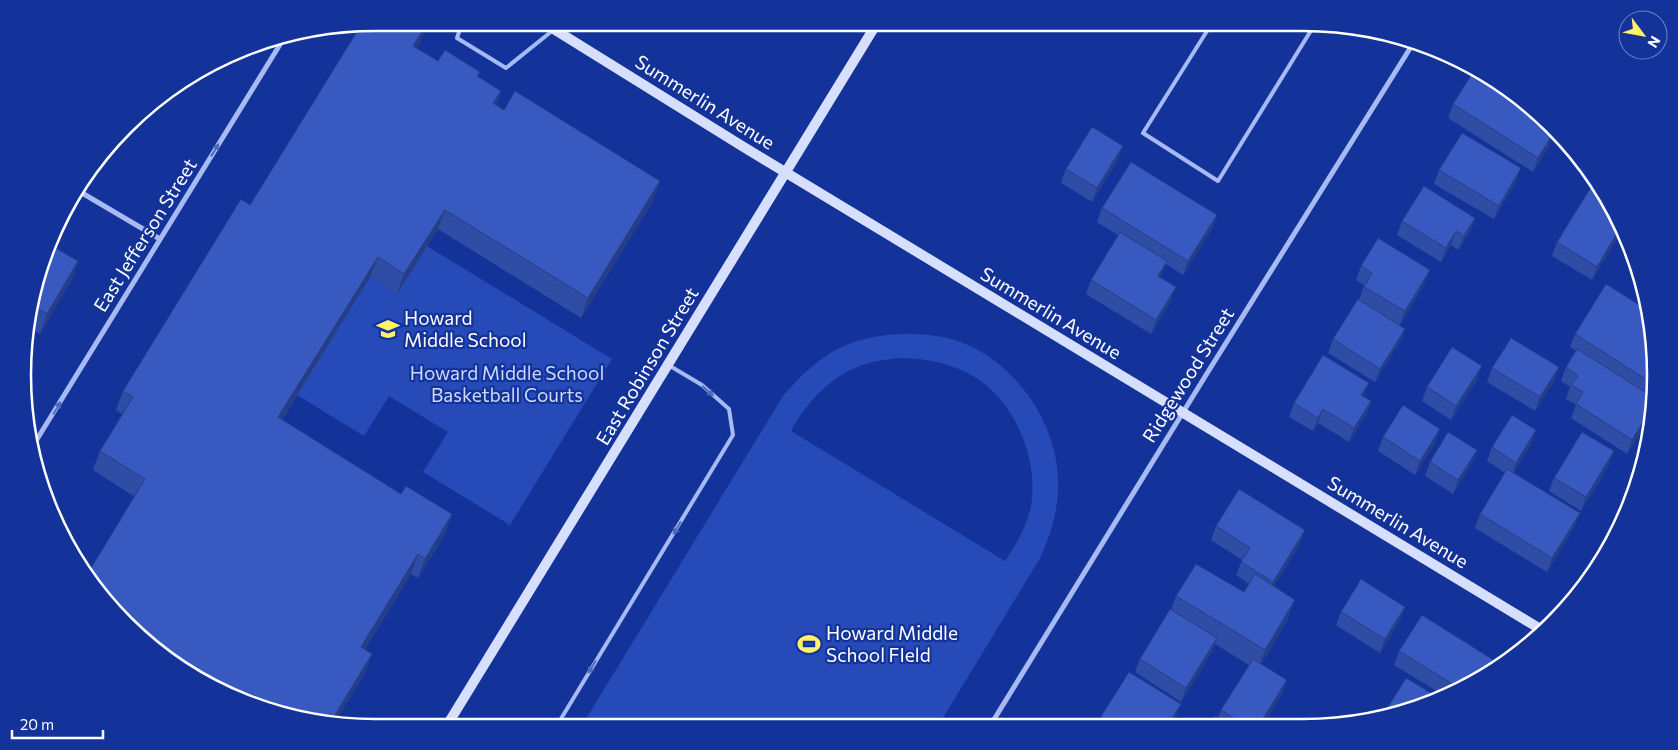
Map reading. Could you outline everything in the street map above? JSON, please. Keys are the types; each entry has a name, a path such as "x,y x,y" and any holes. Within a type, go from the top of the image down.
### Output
{"street":[{"name":"Summerlin Avenue","path":"557,31 1182,413 1537,627"},
{"name":"East Robinson Street","path":"451,719 872,31"},
{"name":"East Jefferson Street","path":"37,439 280,45"},
{"name":"Ridgewood Street","path":"994,719 1182,413 1410,48"},
{"path":"83,194 160,239"}],"lane":[{"path":"459,31 457,38 506,68 552,31"},
{"path":"1206,31 1143,133 1218,180 1310,31"},
{"path":"561,719 733,435 729,409 702,385 668,364"}],"green space":[{"name":"Howard Middle School Basketball Courts","path":"427,246 612,359 510,525 423,472 448,432 389,396 364,436 297,395 370,277 397,293"},
{"name":"Howard Middle School FIeld","path":"904,334 940,336 980,351 1014,378 1028,395 1049,435 1055,455 1058,496 1048,539 1039,560 942,719 586,719 783,396 796,381 823,358 850,343","holes":["899,358 928,360 965,371 988,387 1001,400 1021,433 1031,469 1033,488 1031,506 1024,528 1005,561 791,431 815,397 835,379 847,372 859,366 882,360"]}],"building":[{"name":"Howard Middle School","path":"422,31 413,46 438,61 445,50 480,72 477,76 501,91 493,103 504,110 515,91 660,181 588,298 445,210 404,274 378,257 278,417 401,494 406,486 452,514 425,559 418,554 361,647 372,654 334,716 265,701 243,693 203,673 166,648 148,633 117,602 91,568 145,479 100,451 133,397 123,391 241,199 250,205 357,32"},
{"path":"1471,75 1512,102 1551,137 1538,158 1453,104"},
{"path":"1092,127 1123,146 1097,188 1066,169"},
{"path":"1462,133 1521,168 1499,206 1439,170"},
{"path":"1131,162 1217,215 1188,261 1102,208"},
{"path":"1424,186 1475,218 1464,236 1456,231 1446,248 1402,221"},
{"path":"1591,187 1616,234 1597,267 1557,242"},
{"path":"1120,232 1167,261 1158,276 1176,287 1156,320 1091,280"},
{"path":"1378,238 1430,270 1405,311 1364,287 1372,273 1361,266"},
{"path":"55,248 78,261 47,314 38,309"},
{"path":"1606,284 1639,305 1644,330 1647,380 1575,334"},
{"path":"1358,299 1405,329 1380,369 1333,339"},
{"path":"1511,338 1559,367 1540,397 1492,368"},
{"path":"1452,347 1482,366 1456,406 1427,387"},
{"path":"1577,349 1646,393 1644,421 1632,440 1576,404 1583,392 1571,385 1578,376 1566,367"},
{"path":"1323,355 1369,383 1361,395 1371,401 1354,428 1323,409 1318,418 1294,403"},
{"path":"1403,405 1440,429 1420,461 1383,437"},
{"path":"1512,415 1536,430 1516,463 1492,447"},
{"path":"1448,432 1477,450 1458,480 1430,462"},
{"path":"1582,432 1614,451 1586,497 1554,478"},
{"path":"1507,469 1580,513 1552,558 1480,514"},
{"path":"1239,489 1305,530 1273,582 1241,562 1250,548 1216,526"},
{"path":"1196,564 1244,592 1255,574 1295,600 1265,650 1176,596"},
{"path":"1361,579 1405,607 1385,639 1341,612"},
{"path":"1170,609 1217,638 1186,688 1140,659"},
{"path":"1422,615 1494,661 1453,684 1399,651"},
{"path":"1253,659 1287,680 1263,719 1235,719 1221,710"},
{"path":"1129,672 1181,704 1172,719 1100,718"},
{"path":"1406,678 1433,694 1413,701 1387,708"}],"place":[{"name":"Howard Middle School","path":"388,329"},
{"name":"Howard Middle School FIeld","path":"809,644"}]}
